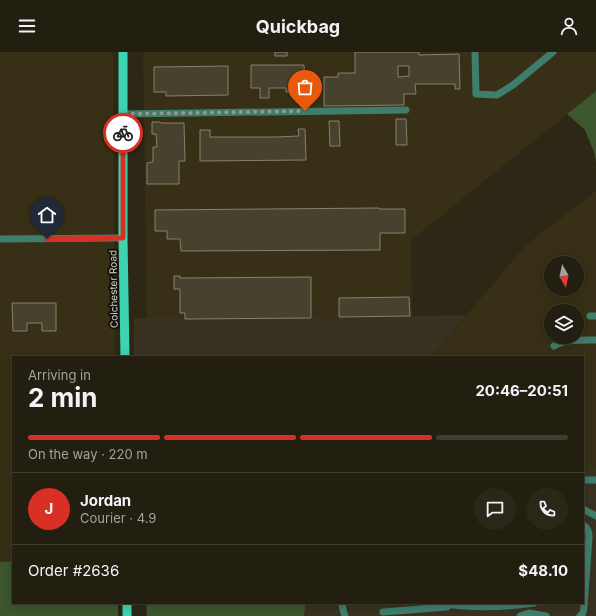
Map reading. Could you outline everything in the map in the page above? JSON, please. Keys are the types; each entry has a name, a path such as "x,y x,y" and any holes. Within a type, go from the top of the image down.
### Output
{"main road":[{"name":"Colchester Road","path":"123,52 123,238 125,356"},
{"path":"127,604 127,616"}],"street":[{"path":"475,52 476,94 496,95 513,85 553,52"},
{"path":"123,114 406,110"},
{"path":"0,239 123,238"},
{"path":"554,346 560,342 596,340"},
{"path":"584,480 596,480"},
{"path":"584,510 596,516"},
{"path":"580,616 583,613 584,607 589,537 587,529 584,526"},
{"path":"342,604 345,616"},
{"path":"445,604 498,607 526,604"},
{"path":"383,612 461,606"},
{"path":"520,616 529,613 546,616"}],"shaded area":[{"path":"0,52 113,52 115,356 12,356 12,561 0,562"},
{"path":"143,52 596,52 596,91 411,240 412,316 311,318 147,318"},
{"path":"596,191 596,470 584,470 584,356 432,356 527,244"},
{"path":"466,315 432,356 134,356 134,318 311,318"},
{"path":"584,470 596,470 596,616 304,616 306,604 584,604"}],"green space":[{"path":"596,91 596,162 594,152 585,130 567,114"},
{"path":"12,561 12,604 118,604 118,616 0,616 0,562"},
{"path":"146,604 306,604 304,616 147,616"}],"building":[{"path":"275,52 287,52 287,56 275,56"},
{"path":"355,52 419,52 419,55 459,54 460,89 455,89 455,84 415,84 416,94 404,94 404,105 324,106 324,77 338,77 338,73 355,73","holes":["398,66 409,66 409,76 398,77"]},
{"path":"251,65 304,65 305,88 296,88 296,92 286,92 286,88 269,88 269,98 260,98 260,88 251,88"},
{"path":"228,66 228,95 166,96 166,92 154,92 154,67"},
{"path":"396,119 406,119 407,145 396,145"},
{"path":"329,121 339,121 340,146 330,146"},
{"path":"152,122 184,123 185,161 179,161 179,184 147,184 147,163 153,162 153,147 157,147 156,134 152,134"},
{"path":"298,129 305,129 306,160 200,161 200,130 210,130 210,137 275,137 299,136"},
{"path":"405,209 405,233 380,233 380,250 181,251 180,239 167,239 167,231 155,231 155,210"},
{"path":"174,276 180,276 180,278 311,277 311,318 185,319 185,313 180,313 180,289 174,289"},
{"path":"409,297 410,316 339,317 339,298"},
{"path":"12,303 56,303 56,331 42,331 42,323 27,323 27,331 13,331"}],"way so far":[{"path":"123,133 123,114 305,111"}],"route":[{"path":"47,239 123,238 123,133"}]}
